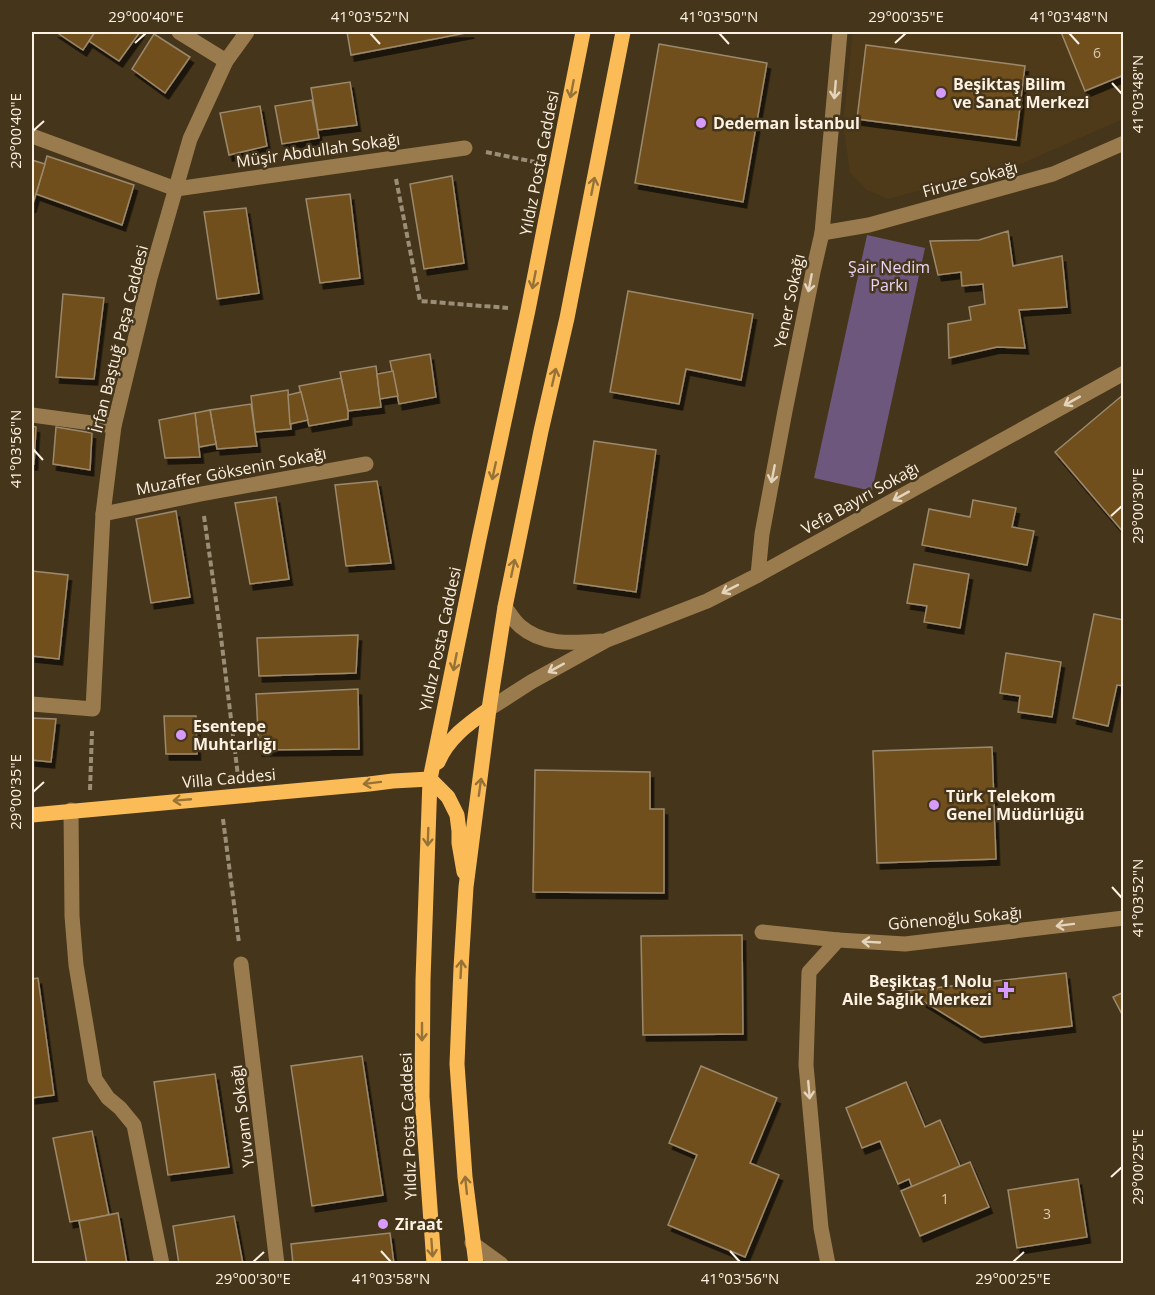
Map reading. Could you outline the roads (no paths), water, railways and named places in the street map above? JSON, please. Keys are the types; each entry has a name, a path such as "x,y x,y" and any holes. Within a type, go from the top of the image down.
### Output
{"main road":[{"name":"Yıldız Posta Caddesi","path":"434,1263 422,1097 423,980 430,779 584,32"},
{"path":"476,1263 465,1177 457,1064 460,968 466,887 505,607 567,318 623,32"},
{"path":"466,887 457,815 448,797 430,779 442,753 455,735 489,709"},
{"name":"Villa Caddesi","path":"32,815 430,779"}],"street":[{"path":"179,32 226,61"},
{"name":"İrfan Baştuğ Paşa Caddesi","path":"32,704 93,709 103,514 114,426 150,278 190,139 226,61 247,32"},
{"name":"Yener Sokağı","path":"758,575 762,534 785,411 822,233 840,32"},
{"path":"32,136 176,189"},
{"name":"Firuze Sokağı","path":"822,233 869,225 1053,174 1124,143"},
{"name":"Müşir Abdullah Sokağı","path":"176,189 465,148"},
{"name":"Vefa Bayırı Sokağı","path":"607,640 707,601 758,575 1124,373"},
{"path":"32,415 114,426"},
{"name":"Muzaffer Göksenin Sokağı","path":"103,514 366,464"},
{"path":"505,607 518,625 538,639 570,644 607,640"},
{"path":"489,709 531,682 607,640"},
{"path":"71,810 72,916 75,955 95,1079 108,1098 134,1125 162,1263"},
{"name":"Gönenoğlu Sokağı","path":"762,932 905,944 1124,918"},
{"path":"828,1263 821,1228 806,1065 808,972 838,940"},
{"name":"Yuvam Sokağı","path":"241,964 277,1263"},
{"path":"472,1242 501,1263"}],"place":[{"name":"Beşiktaş Bilim ve Sanat Merkezi","path":"941,93"},
{"name":"Dedeman İstanbul","path":"701,123"},
{"name":"Esentepe Muhtarlığı","path":"181,735"},
{"name":"Türk Telekom Genel Müdürlüğü","path":"934,805"},
{"name":"Beşiktaş 1 Nolu Aile Sağlık Merkezi","path":"1006,990"},
{"name":"Ziraat","path":"383,1224"}],"park label":[{"name":"Şair Nedim Parkı","path":"889,276"}]}
